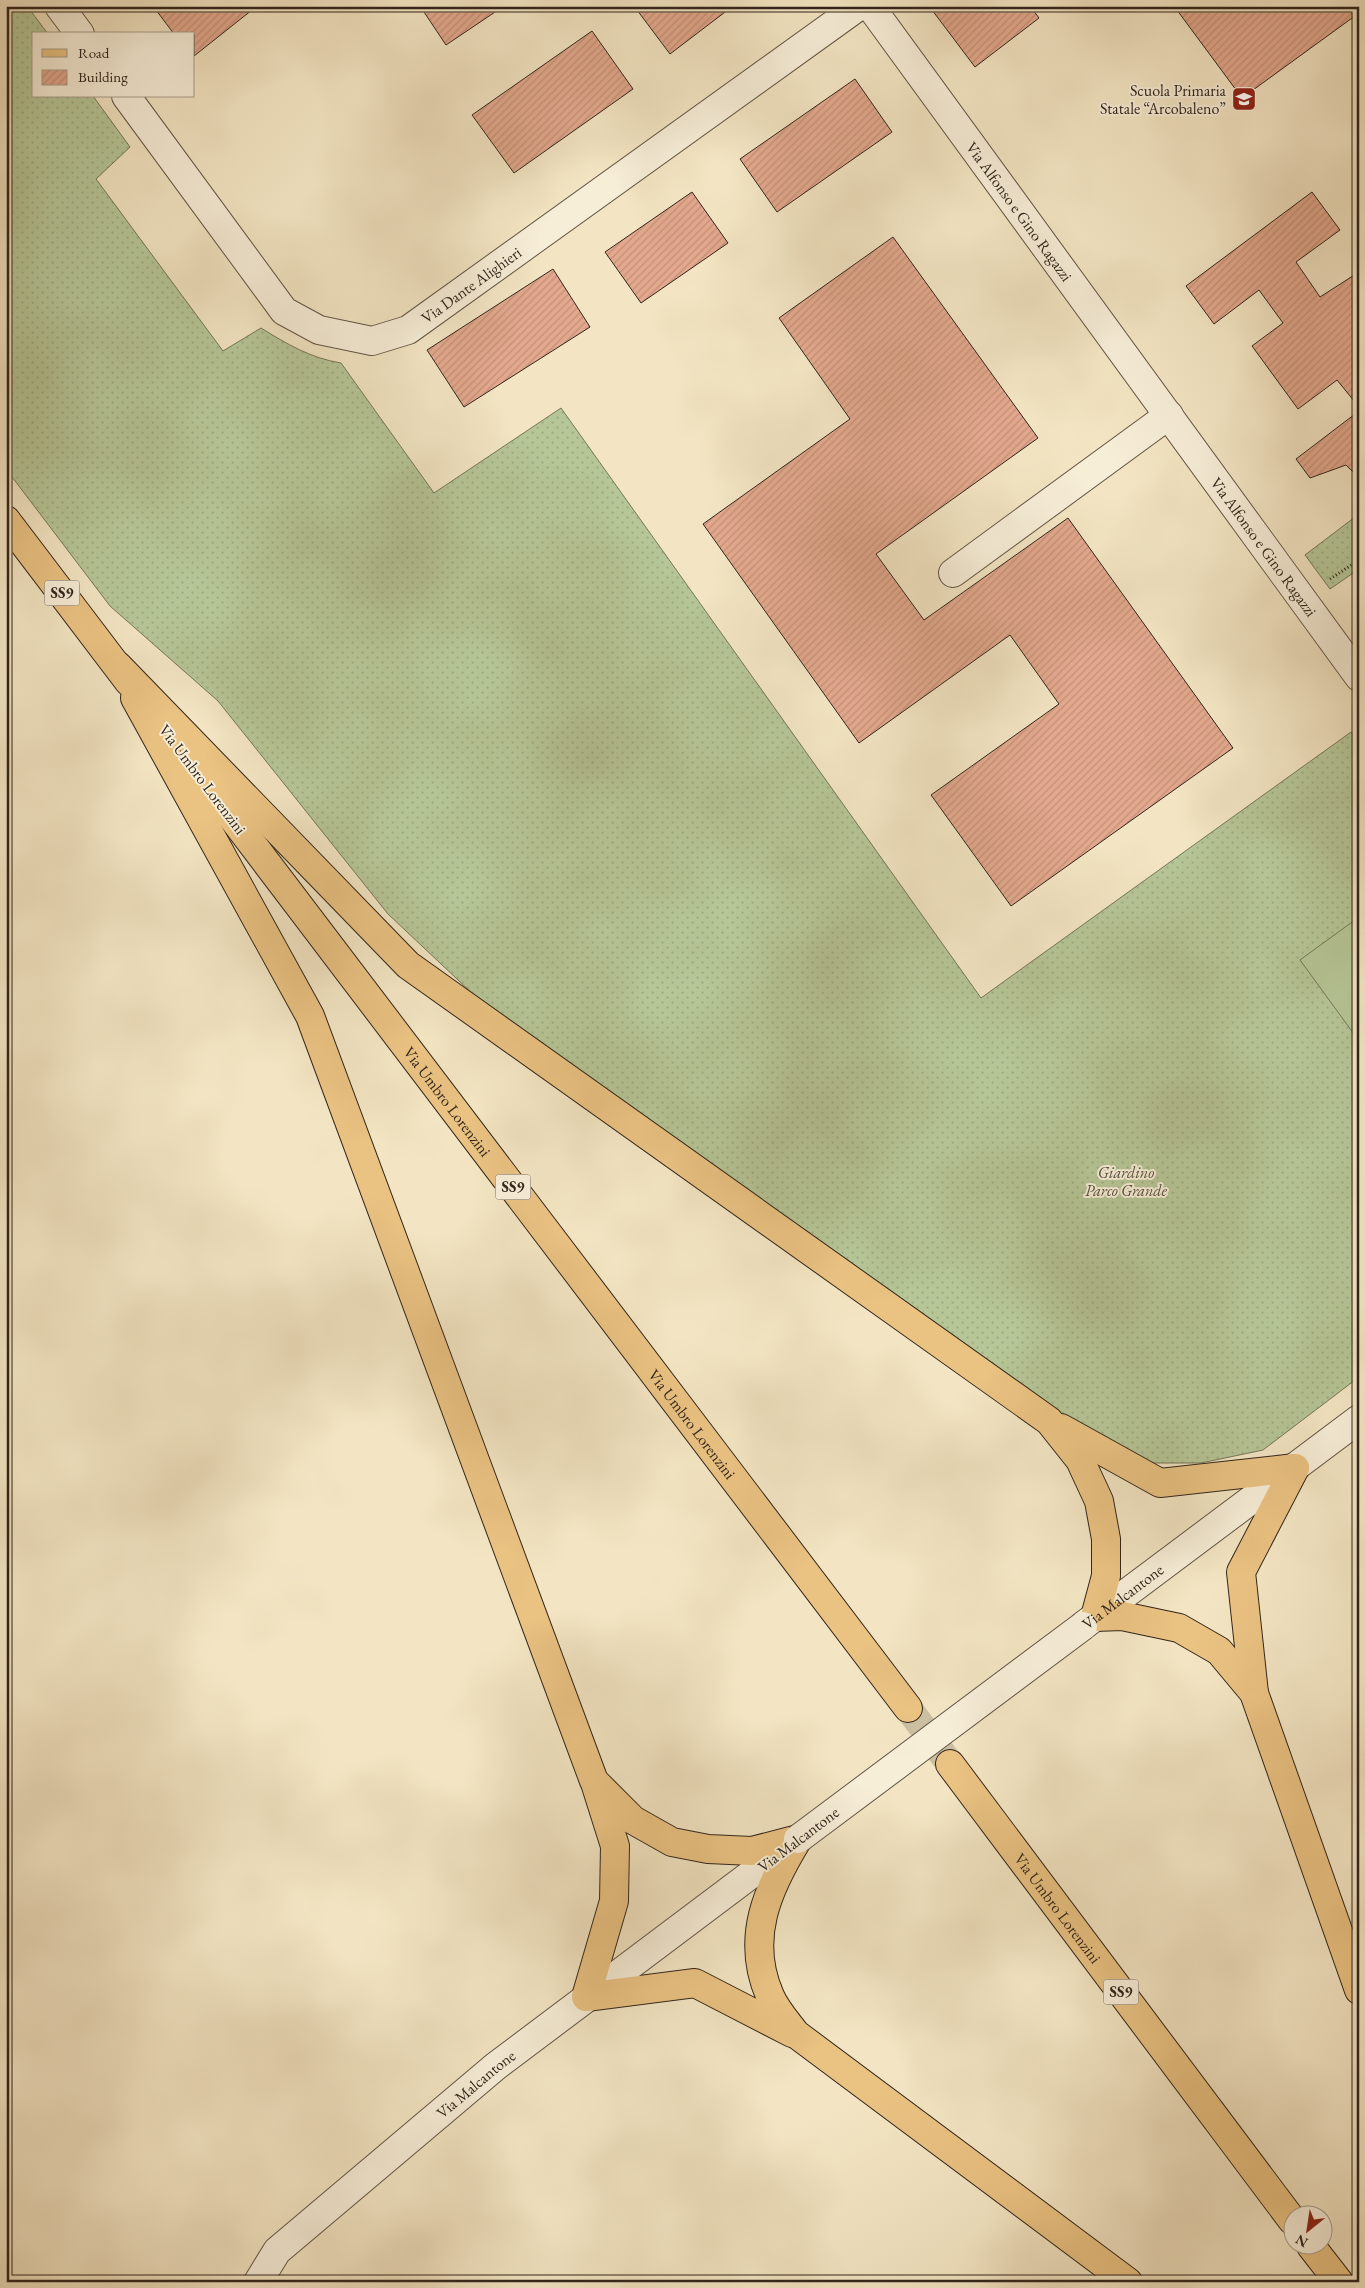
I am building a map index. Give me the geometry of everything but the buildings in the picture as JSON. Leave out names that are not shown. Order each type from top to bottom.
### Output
[{"type":"main road","name":"Via Umbro Lorenzini","points":[[6,520],[908,1708]]},
{"type":"main road","points":[[118,666],[408,965],[1049,1421],[1160,1483],[1295,1468]]},
{"type":"main road","points":[[118,666],[310,1016],[594,1781],[615,1846],[614,1900],[586,1997],[696,1983],[796,2034],[1128,2282]]},
{"type":"main road","points":[[1049,1421],[1080,1460],[1099,1501],[1106,1540],[1106,1576],[1089,1621],[1122,1616],[1179,1628],[1219,1651],[1254,1693]]},
{"type":"main road","points":[[1295,1468],[1241,1572],[1254,1693],[1359,1990]]},
{"type":"main road","name":"Via Umbro Lorenzini","points":[[950,1764],[1282,2207]]},
{"type":"main road","points":[[594,1781],[633,1820],[672,1842],[708,1849],[752,1850],[798,1839]]},
{"type":"main road","points":[[796,2034],[770,1998],[760,1966],[758,1942],[762,1916],[768,1897],[779,1870],[798,1839]]},
{"type":"main road","points":[[1320,2256],[1339,2282]]},
{"type":"street","points":[[59,6],[78,32]]},
{"type":"street","name":"Via Dante Alighieri","points":[[127,98],[284,310],[319,330],[372,341],[408,330],[858,6]]},
{"type":"street","name":"Via Alfonso e Gino Ragazzi","points":[[870,6],[1359,677]]},
{"type":"street","points":[[953,573],[1168,415]]},
{"type":"street","name":"Via Malcantone","points":[[258,2282],[277,2251],[496,2066],[1359,1419]]},
{"type":"green space","name":"Giardino Parco Grande","points":[[6,6],[27,6],[46,32],[32,32],[32,98],[94,98],[130,147],[96,179],[223,351],[261,328],[309,354],[341,363],[434,493],[561,408],[981,998],[1351,732],[1359,744],[1359,1377],[1263,1450],[1201,1463],[1150,1463],[1091,1442],[475,996],[388,914],[218,701],[110,606],[6,469]]},
{"type":"green space","points":[[1359,514],[1359,569],[1330,589],[1305,555]]},
{"type":"green space","points":[[1359,917],[1359,1041],[1300,960]]},
{"type":"tunnel","points":[[908,1708],[950,1764]]},
{"type":"place","name":"Scuola Primaria Statale “Arcobaleno”","points":[[1244,99]]}]
